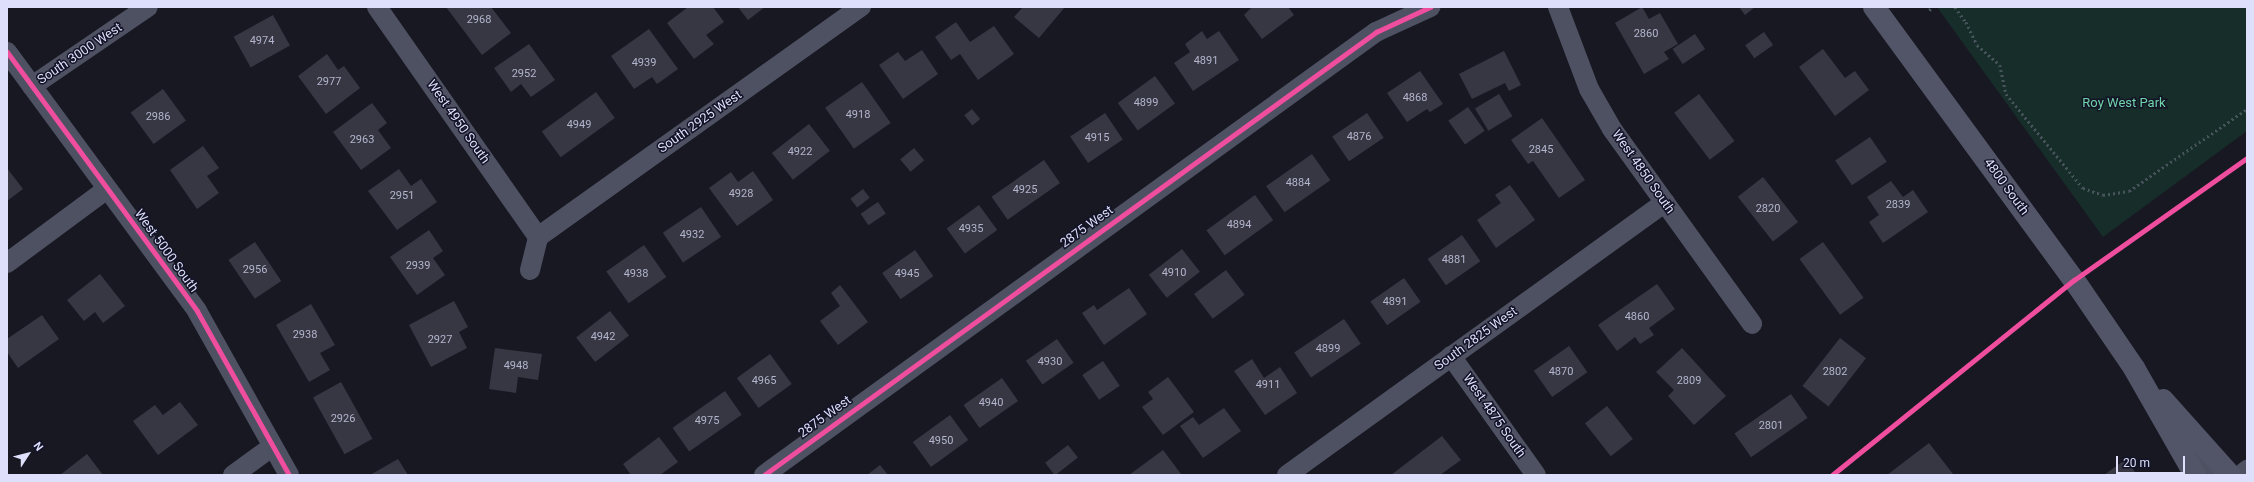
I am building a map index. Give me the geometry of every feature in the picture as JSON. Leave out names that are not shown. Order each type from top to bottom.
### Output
[{"type":"main road","name":"4800 South","points":[[1874,7],[2074,280],[2134,368],[2195,475]]},
{"type":"main road","name":"4800 South","points":[[2134,368],[2230,475]]},
{"type":"street","name":"South 3000 West","points":[[32,86],[148,7]]},
{"type":"street","name":"West 4950 South","points":[[377,7],[538,237]]},
{"type":"street","name":"South 2925 West","points":[[538,237],[861,7]]},
{"type":"street","name":"2875 West","points":[[767,474],[1376,32],[1430,7]]},
{"type":"street","name":"West 4850 South","points":[[1558,7],[1589,89],[1612,128],[1752,324]]},
{"type":"street","name":"West 5000 South","points":[[7,52],[197,311],[289,475]]},
{"type":"street","points":[[7,263],[107,189]]},
{"type":"street","name":"South 2825 West","points":[[1287,475],[1665,202]]},
{"type":"street","points":[[530,270],[538,237]]},
{"type":"street","name":"West 4875 South","points":[[1451,356],[1536,475]]},
{"type":"street","points":[[2134,368],[2213,475]]},
{"type":"street","points":[[233,475],[273,446]]},
{"type":"street","points":[[2241,475],[2247,470]]},
{"type":"path","points":[[1929,10],[1933,7]]},
{"type":"path","points":[[1955,7],[1966,22],[1977,45],[2000,65],[2006,94],[2083,188],[2103,195],[2129,191],[2247,109]]},
{"type":"green space","name":"Roy West Park","points":[[1937,7],[2247,7],[2247,131],[2103,237]]},
{"type":"building","points":[[446,7],[491,7],[511,33],[482,55]]},
{"type":"building","points":[[688,7],[713,7],[724,22],[706,35],[714,44],[694,59],[667,23]]},
{"type":"building","points":[[738,7],[765,7],[748,20]]},
{"type":"building","points":[[1023,7],[1065,7],[1039,38],[1014,17]]},
{"type":"building","points":[[1252,7],[1288,7],[1294,15],[1262,39],[1244,15]]},
{"type":"building","points":[[1642,7],[1649,19],[1660,13],[1678,44],[1664,52],[1669,59],[1644,74],[1615,23]]},
{"type":"building","points":[[1739,7],[1755,7],[1745,15]]},
{"type":"building","points":[[273,15],[290,46],[251,67],[234,37]]},
{"type":"building","points":[[956,22],[970,42],[994,26],[1014,54],[978,80],[960,54],[951,60],[935,37]]},
{"type":"building","points":[[649,29],[678,69],[657,84],[652,77],[634,89],[611,56]]},
{"type":"building","points":[[1202,31],[1207,39],[1219,31],[1239,60],[1193,91],[1174,63],[1190,52],[1185,44]]},
{"type":"building","points":[[1764,32],[1773,45],[1754,58],[1745,45]]},
{"type":"building","points":[[1695,34],[1705,49],[1683,64],[1673,49]]},
{"type":"building","points":[[529,44],[555,80],[531,97],[521,84],[511,92],[494,68]]},
{"type":"building","points":[[1823,49],[1845,78],[1855,71],[1869,90],[1835,116],[1799,67]]},
{"type":"building","points":[[922,50],[938,74],[903,99],[879,65],[898,52],[905,61]]},
{"type":"building","points":[[1504,51],[1521,85],[1509,91],[1505,83],[1472,99],[1459,74]]},
{"type":"building","points":[[327,54],[338,70],[344,66],[360,88],[326,114],[298,76]]},
{"type":"building","points":[[1420,71],[1443,104],[1430,112],[1427,109],[1407,122],[1387,93]]},
{"type":"building","points":[[1155,76],[1175,104],[1138,131],[1118,103]]},
{"type":"building","points":[[862,82],[891,123],[854,149],[825,108]]},
{"type":"building","points":[[163,89],[186,121],[154,144],[131,113]]},
{"type":"building","points":[[596,92],[615,118],[561,157],[542,131]]},
{"type":"building","points":[[1499,94],[1512,116],[1488,131],[1475,108]]},
{"type":"building","points":[[1699,94],[1735,141],[1710,160],[1674,113]]},
{"type":"building","points":[[372,103],[387,123],[378,130],[391,148],[361,170],[333,132]]},
{"type":"building","points":[[1468,107],[1485,131],[1465,145],[1448,121]]},
{"type":"building","points":[[972,109],[980,119],[972,125],[964,115]]},
{"type":"building","points":[[1105,113],[1123,140],[1088,163],[1070,136]]},
{"type":"building","points":[[1367,113],[1384,138],[1349,161],[1332,136]]},
{"type":"building","points":[[1542,118],[1585,180],[1559,198],[1533,161],[1528,164],[1511,140]]},
{"type":"building","points":[[809,124],[830,151],[793,180],[772,153]]},
{"type":"building","points":[[1870,137],[1887,162],[1852,185],[1835,160]]},
{"type":"building","points":[[203,146],[219,168],[207,176],[219,193],[197,209],[170,170]]},
{"type":"building","points":[[914,148],[924,160],[910,172],[900,160]]},
{"type":"building","points":[[1312,154],[1330,180],[1284,212],[1266,186]]},
{"type":"building","points":[[1044,160],[1060,183],[1008,220],[992,197]]},
{"type":"building","points":[[7,168],[23,189],[7,201]]},
{"type":"building","points":[[399,169],[411,186],[421,179],[437,202],[397,230],[368,191]]},
{"type":"building","points":[[753,171],[773,200],[737,226],[709,188],[731,172],[738,182]]},
{"type":"building","points":[[1763,177],[1798,222],[1773,242],[1738,197]]},
{"type":"building","points":[[1891,181],[1903,197],[1913,190],[1928,212],[1883,243],[1869,222],[1879,215],[1867,197]]},
{"type":"building","points":[[1510,185],[1535,220],[1496,248],[1477,220],[1501,203],[1495,195]]},
{"type":"building","points":[[863,189],[870,198],[857,208],[850,199]]},
{"type":"building","points":[[1255,195],[1273,220],[1225,255],[1206,230]]},
{"type":"building","points":[[878,202],[886,214],[868,225],[861,214]]},
{"type":"building","points":[[979,205],[997,230],[965,254],[947,229]]},
{"type":"building","points":[[701,207],[721,237],[683,263],[663,233]]},
{"type":"building","points":[[429,230],[443,251],[433,258],[445,275],[417,295],[390,257]]},
{"type":"building","points":[[1462,235],[1480,261],[1446,285],[1428,259]]},
{"type":"building","points":[[255,242],[281,281],[255,299],[228,260]]},
{"type":"building","points":[[1823,242],[1864,298],[1840,315],[1800,259]]},
{"type":"building","points":[[644,245],[666,277],[629,303],[606,271]]},
{"type":"building","points":[[1182,249],[1200,272],[1167,298],[1149,275]]},
{"type":"building","points":[[915,250],[933,276],[901,299],[882,273]]},
{"type":"building","points":[[1226,270],[1245,295],[1213,319],[1194,294]]},
{"type":"building","points":[[100,274],[125,306],[103,323],[95,312],[84,321],[67,300]]},
{"type":"building","points":[[1404,278],[1421,302],[1387,325],[1370,302]]},
{"type":"building","points":[[1657,284],[1675,309],[1649,328],[1654,335],[1640,344],[1635,337],[1617,351],[1598,325]]},
{"type":"building","points":[[840,285],[868,322],[838,345],[820,321],[840,306],[831,293]]},
{"type":"building","points":[[1129,288],[1147,314],[1104,345],[1082,313],[1094,305],[1097,310]]},
{"type":"building","points":[[454,301],[468,327],[459,332],[467,348],[431,367],[409,325]]},
{"type":"building","points":[[311,304],[335,345],[320,353],[330,370],[309,382],[276,325]]},
{"type":"building","points":[[610,311],[629,335],[595,362],[576,337]]},
{"type":"building","points":[[42,315],[59,339],[18,368],[7,352],[7,339]]},
{"type":"building","points":[[1344,319],[1361,344],[1311,377],[1294,353]]},
{"type":"building","points":[[1840,338],[1866,358],[1828,406],[1802,386]]},
{"type":"building","points":[[1057,339],[1074,363],[1043,385],[1026,361]]},
{"type":"building","points":[[1569,346],[1587,372],[1552,397],[1534,371]]},
{"type":"building","points":[[495,348],[542,354],[538,380],[518,377],[516,393],[489,389]]},
{"type":"building","points":[[1682,348],[1726,396],[1694,425],[1668,396],[1674,390],[1656,372]]},
{"type":"building","points":[[770,354],[792,384],[759,408],[737,378]]},
{"type":"building","points":[[1252,359],[1264,378],[1280,367],[1297,393],[1265,415],[1234,371]]},
{"type":"building","points":[[1103,361],[1120,386],[1099,400],[1082,375]]},
{"type":"building","points":[[1168,377],[1194,412],[1163,435],[1142,407],[1153,399],[1148,392]]},
{"type":"building","points":[[1002,378],[1018,401],[980,428],[963,405]]},
{"type":"building","points":[[341,382],[373,439],[345,454],[313,398]]},
{"type":"building","points":[[725,391],[742,415],[689,451],[673,428]]},
{"type":"building","points":[[1791,394],[1808,418],[1751,457],[1734,434]]},
{"type":"building","points":[[180,402],[198,425],[158,455],[133,421],[155,405],[163,415]]},
{"type":"building","points":[[1607,406],[1633,439],[1611,456],[1585,423]]},
{"type":"building","points":[[1224,408],[1241,431],[1203,458],[1180,426],[1193,417],[1199,425]]},
{"type":"building","points":[[950,415],[968,440],[931,467],[913,442]]},
{"type":"building","points":[[1442,436],[1461,460],[1440,475],[1391,475]]},
{"type":"building","points":[[659,437],[678,462],[660,475],[631,475],[623,464]]},
{"type":"building","points":[[1929,443],[1953,474],[1887,475]]},
{"type":"building","points":[[1068,445],[1078,458],[1056,475],[1045,463]]},
{"type":"building","points":[[1163,450],[1181,474],[1129,475]]},
{"type":"building","points":[[87,454],[103,475],[60,475]]},
{"type":"building","points":[[398,459],[408,475],[370,475]]},
{"type":"building","points":[[2126,459],[2137,475],[2104,475]]},
{"type":"building","points":[[880,465],[888,475],[867,475]]},
{"type":"cycle path","points":[[764,475],[1376,32],[1430,7]]},
{"type":"cycle path","points":[[7,52],[197,311],[289,475]]},
{"type":"cycle path","points":[[1832,475],[2074,280],[2247,158]]}]
